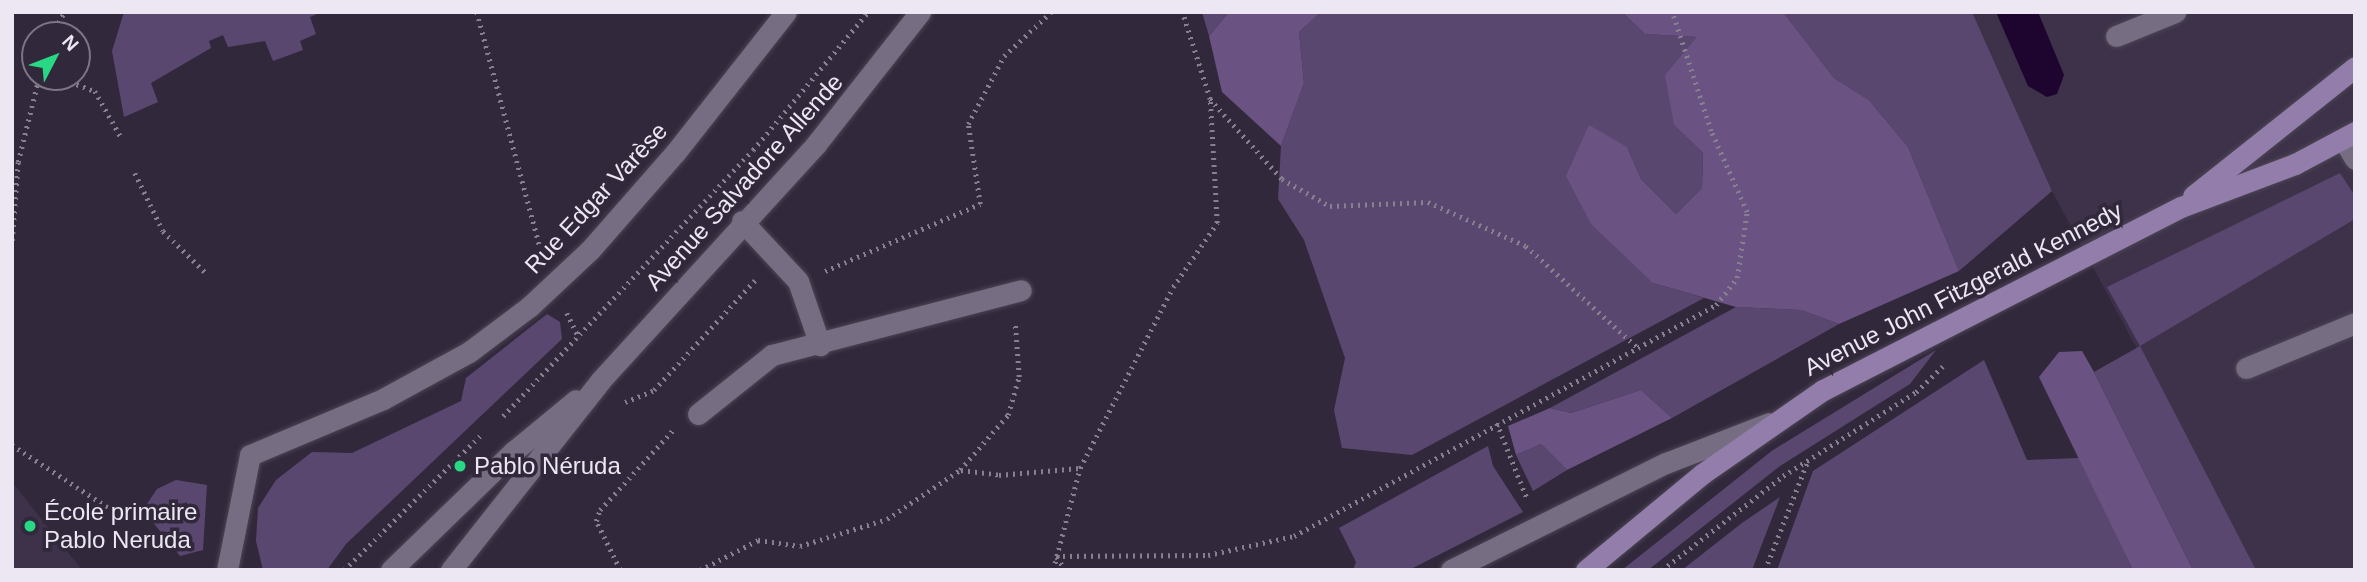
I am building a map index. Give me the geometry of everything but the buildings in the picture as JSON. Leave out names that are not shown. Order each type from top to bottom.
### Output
[{"type":"main road","name":"Avenue John Fitzgerald Kennedy","points":[[2180,206],[2355,67]]},
{"type":"main road","name":"Avenue John Fitzgerald Kennedy","points":[[1586,570],[1771,422],[1893,351],[2180,206],[2295,164],[2349,136]]},
{"type":"street","name":"Rue Edgar Varèse","points":[[227,570],[250,455],[383,399],[469,352],[549,288],[675,153],[786,12]]},
{"type":"street","name":"Avenue Salvadore Allende","points":[[451,570],[600,381],[873,78],[920,12]]},
{"type":"street","points":[[2116,36],[2175,12]]},
{"type":"street","points":[[2349,136],[2355,159]]},
{"type":"street","points":[[742,221],[798,282],[820,345]]},
{"type":"street","points":[[698,414],[755,365],[1014,291]]},
{"type":"street","points":[[2246,368],[2355,323]]},
{"type":"street","name":"Avenue Salvadore Allende","points":[[391,570],[514,450],[600,381]]},
{"type":"street","name":"Avenue John Fitzgerald Kennedy","points":[[1451,570],[1666,463],[1771,422]]},
{"type":"path","points":[[477,12],[549,288],[579,338]]},
{"type":"path","points":[[344,570],[579,338],[752,150],[868,12]]},
{"type":"path","points":[[798,282],[910,239],[980,204],[968,124],[1004,56],[1051,12]]},
{"type":"path","points":[[1053,570],[1080,468],[1173,287],[1217,223],[1210,99],[1182,12]]},
{"type":"path","points":[[1056,556],[1208,555],[1294,537],[1497,423],[1716,305],[1737,278],[1747,212],[1711,131],[1672,12]]},
{"type":"path","points":[[91,90],[95,91],[122,139]]},
{"type":"path","points":[[12,241],[18,162],[36,91]]},
{"type":"path","points":[[1210,99],[1282,179],[1330,206],[1428,202],[1526,246],[1639,348]]},
{"type":"path","points":[[135,173],[163,230],[207,274]]},
{"type":"path","points":[[613,413],[654,390],[776,256]]},
{"type":"path","points":[[700,570],[758,540],[800,546],[887,519],[960,470],[1008,415],[1019,377],[1014,291]]},
{"type":"path","points":[[1662,570],[1808,463],[1916,392],[1952,357]]},
{"type":"path","points":[[620,570],[599,529],[600,510],[681,421],[698,414]]},
{"type":"path","points":[[1497,423],[1530,503]]},
{"type":"path","points":[[12,444],[114,512]]},
{"type":"path","points":[[1765,570],[1808,463]]},
{"type":"path","points":[[960,470],[999,475],[1080,468]]},
{"type":"path","points":[[1056,556],[1065,570]]},
{"type":"shaded area","points":[[124,12],[322,12],[310,17],[316,34],[300,41],[303,50],[273,61],[265,41],[228,47],[223,35],[209,41],[211,48],[151,83],[158,102],[124,117],[112,51]]},
{"type":"shaded area","points":[[1202,12],[1229,12],[1209,36]]},
{"type":"shaded area","points":[[1229,12],[1321,12],[1299,32],[1304,83],[1281,146],[1222,92],[1209,36]]},
{"type":"shaded area","points":[[1321,12],[1622,12],[1645,34],[1698,37],[1674,125],[1703,153],[1702,188],[1676,214],[1641,179],[1627,147],[1653,283],[1704,298],[1412,455],[1342,448],[1334,410],[1345,358],[1304,240],[1278,199],[1281,146],[1304,83],[1299,32]]},
{"type":"shaded area","points":[[1622,12],[1783,12],[1834,78],[1869,100],[1908,147],[1959,271],[1839,324],[1801,310],[1736,307],[1653,283],[1591,224],[1566,176],[1589,125],[1627,147],[1641,179],[1676,214],[1702,188],[1703,153],[1674,125],[1665,75],[1697,37],[1645,34]]},
{"type":"shaded area","points":[[1783,12],[1972,12],[2052,191],[1959,271],[1908,147],[1869,100],[1834,78]]},
{"type":"shaded area","points":[[1972,12],[2355,12],[2355,570],[2256,570],[2052,191]]},
{"type":"shaded area","points":[[1996,12],[2038,12],[2064,75],[2057,94],[2047,97],[2028,86]]},
{"type":"shaded area","points":[[2340,173],[2355,196],[2355,219],[2140,346],[2107,287]]},
{"type":"shaded area","points":[[1736,307],[1801,310],[1839,324],[1672,418],[1641,390],[1571,413],[1550,408]]},
{"type":"shaded area","points":[[547,314],[560,322],[562,339],[346,544],[327,570],[263,570],[256,541],[258,508],[276,480],[312,452],[352,453],[461,401],[466,378]]},
{"type":"shaded area","points":[[2140,346],[2256,570],[2193,570],[2094,372]]},
{"type":"shaded area","points":[[1936,350],[1910,384],[1780,466],[1648,570],[1622,570],[1773,450]]},
{"type":"shaded area","points":[[2082,351],[2193,570],[2133,570],[2039,377],[2059,352]]},
{"type":"shaded area","points":[[1984,360],[2027,460],[2079,458],[2133,570],[1777,570],[1813,471]]},
{"type":"shaded area","points":[[1641,390],[1672,418],[1567,470],[1541,444],[1516,455],[1508,426],[1550,408],[1571,413]]},
{"type":"shaded area","points":[[1541,444],[1567,470],[1533,491],[1516,455]]},
{"type":"shaded area","points":[[1488,446],[1493,466],[1523,512],[1409,570],[1353,570],[1356,562],[1339,528]]},
{"type":"shaded area","points":[[176,480],[207,485],[203,550],[180,556],[143,510],[157,489]]},
{"type":"shaded area","name":"École primaire Pablo Neruda","points":[[12,482],[82,570],[12,570]]},
{"type":"shaded area","points":[[1780,497],[1752,570],[1682,570],[1742,523]]},
{"type":"place","name":"Pablo Néruda","points":[[460,466]]},
{"type":"place","name":"École primaire Pablo Neruda","points":[[30,526]]}]
